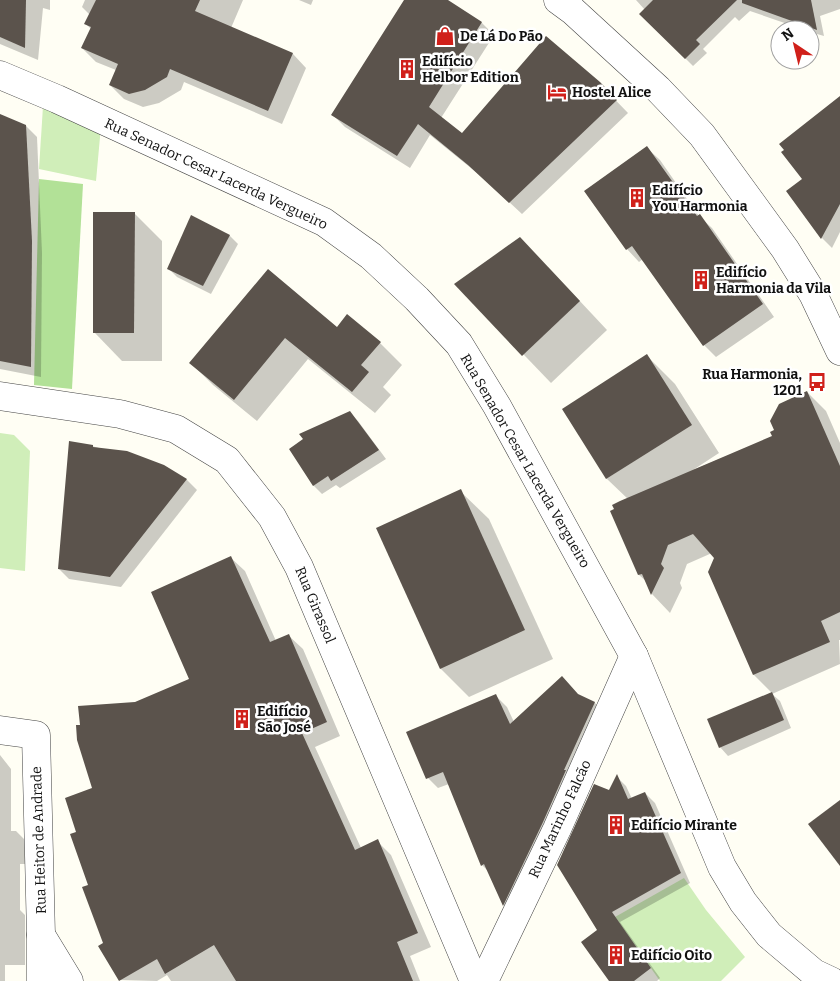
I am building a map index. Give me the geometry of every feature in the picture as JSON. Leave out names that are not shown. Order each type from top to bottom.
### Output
[{"type":"street","points":[[567,4],[658,88],[702,135],[785,249],[813,294],[840,351]]},
{"type":"street","name":"Rua Senador Cesar Lacerda Vergueiro","points":[[0,75],[57,99],[324,222],[371,256],[417,299],[459,344],[497,406],[634,656],[722,867],[742,902],[769,936],[814,973],[831,981]]},
{"type":"street","name":"Rua Girassol","points":[[0,396],[120,414],[176,430],[226,460],[272,517],[299,567],[474,981]]},
{"type":"street","name":"Rua Marinho Falcão","points":[[484,981],[557,829],[634,656]]},
{"type":"street","name":"Rua Heitor de Andrade","points":[[0,730],[36,735],[41,981]]},
{"type":"street","points":[[41,935],[69,981]]},
{"type":"green space","points":[[43,106],[101,126],[96,181],[39,169]]},
{"type":"green space","points":[[39,179],[83,184],[72,389],[34,385]]},
{"type":"green space","points":[[0,433],[14,435],[30,451],[25,571],[0,568]]},
{"type":"green space","points":[[684,878],[706,910],[745,957],[721,981],[660,981],[615,917]]},
{"type":"building","points":[[0,0],[26,0],[25,48],[0,37]]},
{"type":"building","points":[[96,0],[200,0],[195,11],[293,53],[268,111],[170,69],[167,77],[145,90],[129,94],[109,85],[118,64],[81,48],[91,27],[84,24]]},
{"type":"building","points":[[404,0],[448,0],[482,22],[429,107],[462,133],[546,36],[600,82],[617,100],[509,203],[468,165],[418,124],[397,156],[331,115]]},
{"type":"building","points":[[653,0],[737,0],[696,40],[700,44],[685,59],[639,14]]},
{"type":"building","points":[[742,0],[811,0],[815,20],[789,20],[742,3]]},
{"type":"building","points":[[840,96],[840,204],[821,239],[786,191],[802,179],[781,152],[784,150],[779,144]]},
{"type":"building","points":[[0,114],[26,125],[32,241],[31,367],[0,361]]},
{"type":"building","points":[[647,146],[697,216],[700,214],[763,304],[703,346],[632,246],[626,250],[584,191]]},
{"type":"building","points":[[93,212],[135,212],[134,333],[93,333]]},
{"type":"building","points":[[191,215],[230,235],[203,286],[167,269]]},
{"type":"building","points":[[520,237],[580,301],[522,356],[454,284]]},
{"type":"building","points":[[268,269],[337,327],[347,314],[381,342],[361,365],[369,372],[352,392],[285,338],[234,400],[189,363]]},
{"type":"building","points":[[647,354],[692,425],[606,479],[562,409]]},
{"type":"building","points":[[807,391],[840,466],[840,612],[821,621],[830,642],[753,675],[708,572],[714,558],[693,534],[668,545],[661,564],[664,568],[651,595],[642,574],[638,575],[610,511],[614,509],[612,505],[620,501],[772,436],[770,432],[774,430],[770,421],[779,404]]},
{"type":"building","points":[[350,411],[379,450],[331,481],[328,476],[313,486],[289,449],[303,439],[299,434]]},
{"type":"building","points":[[69,441],[93,445],[93,447],[127,451],[164,465],[187,479],[110,577],[58,569]]},
{"type":"building","points":[[461,489],[525,630],[440,669],[376,528]]},
{"type":"building","points":[[231,556],[270,642],[289,634],[327,722],[302,733],[355,850],[378,839],[418,933],[397,942],[413,981],[236,981],[214,945],[165,974],[157,959],[119,981],[98,946],[103,943],[82,887],[88,885],[70,834],[76,832],[65,798],[92,788],[77,740],[76,725],[80,725],[78,706],[135,702],[189,679],[151,592]]},
{"type":"building","points":[[562,676],[578,694],[595,702],[543,822],[503,906],[484,864],[481,866],[443,772],[426,779],[406,732],[496,694],[510,724]]},
{"type":"building","points":[[772,692],[784,720],[719,748],[707,719]]},
{"type":"building","points":[[617,774],[628,799],[645,792],[681,873],[612,912],[651,968],[634,981],[609,981],[581,942],[597,930],[557,865],[594,784],[609,790]]},
{"type":"building","points":[[840,800],[840,866],[808,824]]},
{"type":"place","name":"De Lá Do Pão","points":[[445,36]]},
{"type":"place","name":"Edifício Helbor Edition","points":[[407,69]]},
{"type":"place","name":"Hostel Alice","points":[[557,92]]},
{"type":"place","name":"Edifício You Harmonia","points":[[637,198]]},
{"type":"place","name":"Edifício Harmonia da Vila","points":[[701,280]]},
{"type":"place","name":"Rua Harmonia, 1201","points":[[817,382]]},
{"type":"place","name":"Edifício São José","points":[[242,719]]},
{"type":"place","name":"Edifício Mirante","points":[[616,825]]},
{"type":"place","name":"Edifício Oito","points":[[616,955]]}]
